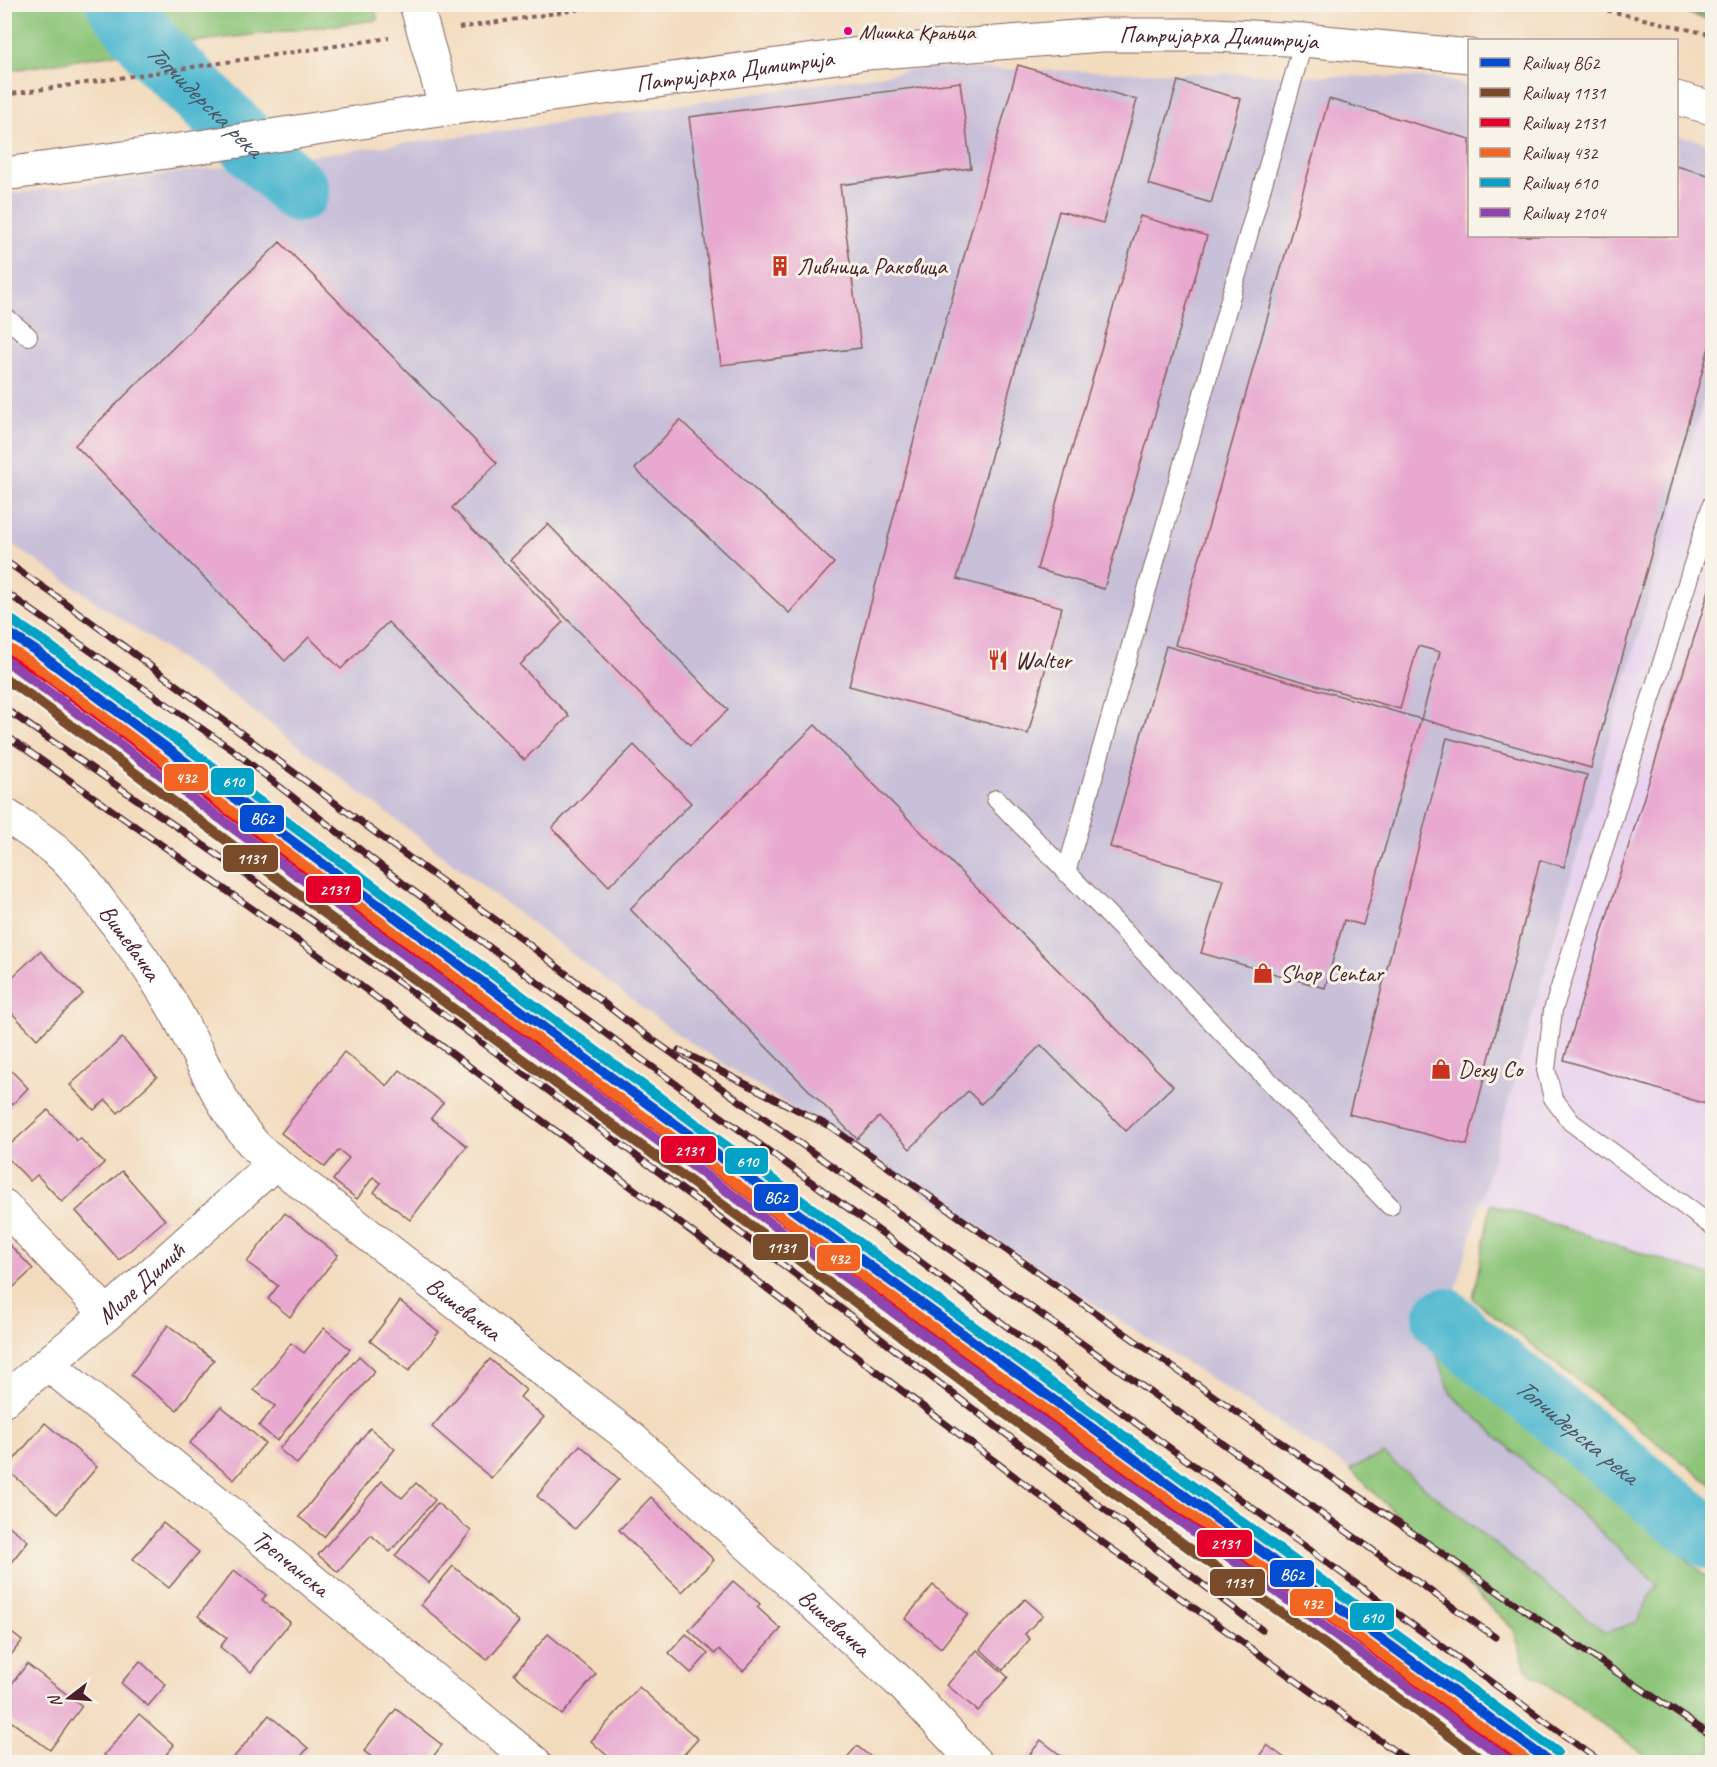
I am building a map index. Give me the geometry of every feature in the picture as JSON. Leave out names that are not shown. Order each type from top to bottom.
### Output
[{"type":"street","points":[[420,19],[446,109]]},
{"type":"street","name":"Патријарха Димитрија","points":[[4,174],[167,152],[446,109],[867,53],[1102,35],[1215,35],[1304,40],[1468,56]]},
{"type":"street","points":[[1678,98],[1713,108]]},
{"type":"street","name":"Вишевачка","points":[[4,813],[61,855],[87,885],[148,966],[173,1006],[222,1102],[245,1135],[275,1163],[632,1439],[903,1685],[975,1762]]},
{"type":"street","name":"Миле Димић","points":[[4,1400],[107,1314],[275,1163]]},
{"type":"street","points":[[4,1206],[107,1314]]},
{"type":"street","name":"Трепчанска","points":[[48,1364],[534,1762]]},
{"type":"lane","points":[[1066,873],[1304,40]]},
{"type":"lane","points":[[4,316],[28,336]]},
{"type":"lane","points":[[1713,504],[1553,1010],[1546,1070],[1553,1098],[1571,1122],[1713,1226]]},
{"type":"lane","points":[[996,799],[1390,1206]]},
{"type":"path","points":[[4,95],[203,66],[420,19],[615,4]]},
{"type":"path","points":[[1572,4],[1713,35]]},
{"type":"shaded area","points":[[927,68],[1437,78],[1468,86],[1468,237],[1678,237],[1678,135],[1712,144],[1712,370],[1453,1301],[1431,1338],[1451,1394],[1657,1585],[1636,1622],[1605,1633],[1383,1454],[1350,1469],[673,1031],[235,697],[5,539],[4,195],[518,129]]},
{"type":"shaded area","points":[[1712,370],[1712,1276],[1481,1201]]},
{"type":"green space","points":[[5,4],[103,5],[129,52],[5,71]]},
{"type":"green space","points":[[133,5],[373,5],[378,20],[167,45]]},
{"type":"green space","points":[[1660,5],[1712,5],[1712,21]]},
{"type":"green space","points":[[1491,1204],[1712,1276],[1712,1485],[1473,1299]]},
{"type":"green space","points":[[1431,1338],[1712,1581],[1712,1762],[1655,1762],[1526,1669],[1514,1630],[1350,1469],[1383,1454],[1605,1633],[1637,1622],[1657,1584],[1451,1394]]},
{"type":"building","points":[[1018,65],[1137,100],[1103,223],[1059,211],[957,579],[1062,607],[1028,734],[849,686],[937,352]]},
{"type":"building","points":[[1178,81],[1241,99],[1211,203],[1148,184]]},
{"type":"building","name":"Ливница Раковица","points":[[960,82],[971,168],[840,185],[861,348],[721,365],[689,117]]},
{"type":"building","points":[[1329,99],[1468,138],[1468,237],[1678,237],[1678,167],[1712,176],[1712,337],[1591,768],[1421,719],[1440,652],[1418,646],[1400,709],[1175,645]]},
{"type":"building","points":[[1140,216],[1207,236],[1104,589],[1037,569]]},
{"type":"building","points":[[280,242],[497,463],[452,508],[563,622],[520,665],[569,716],[524,760],[388,622],[341,669],[309,637],[285,661],[75,445]]},
{"type":"building","points":[[680,420],[834,563],[789,613],[635,469]]},
{"type":"building","points":[[548,524],[728,710],[690,746],[510,560]]},
{"type":"building","points":[[1712,581],[1712,1106],[1564,1060]]},
{"type":"building","points":[[1166,646],[1421,719],[1363,925],[1344,920],[1325,988],[1201,953],[1223,879],[1110,847]]},
{"type":"building","points":[[815,725],[1173,1086],[1126,1131],[1041,1045],[981,1104],[968,1091],[910,1149],[879,1117],[857,1139],[630,909]]},
{"type":"building","points":[[1447,738],[1587,775],[1564,867],[1540,860],[1467,1145],[1349,1114]]},
{"type":"building","points":[[634,745],[691,803],[609,886],[552,828]]},
{"type":"building","points":[[40,951],[83,994],[37,1039],[4,1005],[4,985]]},
{"type":"building","points":[[122,1038],[157,1077],[118,1113],[106,1100],[94,1110],[70,1085]]},
{"type":"building","points":[[344,1052],[387,1086],[400,1070],[443,1103],[431,1118],[467,1146],[410,1220],[374,1192],[381,1183],[373,1177],[357,1199],[333,1180],[349,1158],[339,1150],[325,1167],[281,1133]]},
{"type":"building","points":[[4,1063],[28,1088],[4,1113]]},
{"type":"building","points":[[48,1110],[77,1141],[80,1138],[104,1163],[62,1202],[37,1175],[30,1181],[4,1154],[4,1150]]},
{"type":"building","points":[[122,1171],[165,1220],[119,1260],[76,1211]]},
{"type":"building","points":[[285,1213],[338,1255],[290,1317],[268,1299],[278,1286],[247,1262]]},
{"type":"building","points":[[4,1239],[33,1269],[4,1296]]},
{"type":"building","points":[[400,1301],[439,1332],[409,1371],[370,1341]]},
{"type":"building","points":[[168,1325],[214,1360],[177,1410],[131,1375]]},
{"type":"building","points":[[324,1328],[350,1349],[277,1441],[259,1426],[275,1406],[254,1390],[291,1343],[304,1353]]},
{"type":"building","points":[[359,1356],[375,1371],[297,1464],[279,1449]]},
{"type":"building","points":[[490,1359],[526,1390],[520,1397],[544,1417],[491,1478],[432,1427]]},
{"type":"building","points":[[221,1406],[265,1443],[234,1480],[190,1443]]},
{"type":"building","points":[[45,1423],[97,1467],[58,1513],[6,1469]]},
{"type":"building","points":[[370,1428],[395,1449],[324,1537],[299,1517]]},
{"type":"building","points":[[580,1445],[619,1479],[575,1529],[537,1496]]},
{"type":"building","points":[[382,1481],[402,1498],[416,1483],[435,1500],[390,1552],[371,1535],[338,1572],[318,1555]]},
{"type":"building","points":[[651,1497],[714,1560],[682,1592],[619,1530]]},
{"type":"building","points":[[437,1503],[471,1531],[429,1583],[395,1556]]},
{"type":"building","points":[[4,1522],[28,1541],[4,1571]]},
{"type":"building","points":[[163,1523],[199,1552],[169,1588],[133,1559]]},
{"type":"building","points":[[453,1566],[519,1622],[487,1660],[421,1605]]},
{"type":"building","points":[[234,1570],[266,1595],[262,1600],[290,1622],[251,1672],[220,1647],[227,1638],[198,1616]]},
{"type":"building","points":[[733,1581],[760,1604],[757,1607],[781,1629],[743,1671],[719,1649],[715,1654],[689,1630]]},
{"type":"building","points":[[933,1585],[968,1614],[941,1648],[905,1619]]},
{"type":"building","points":[[1025,1599],[1043,1615],[1025,1634],[1030,1639],[1003,1670],[980,1649]]},
{"type":"building","points":[[4,1627],[22,1641],[4,1664]]},
{"type":"building","points":[[548,1634],[596,1674],[562,1715],[514,1674]]},
{"type":"building","points":[[686,1634],[708,1654],[691,1673],[669,1653]]},
{"type":"building","points":[[977,1650],[1008,1677],[978,1711],[947,1685]]},
{"type":"building","points":[[140,1661],[166,1685],[148,1706],[121,1683]]},
{"type":"building","points":[[27,1664],[82,1706],[50,1750],[4,1716],[4,1694]]},
{"type":"building","points":[[639,1687],[698,1739],[677,1762],[614,1762],[591,1741]]},
{"type":"building","points":[[396,1709],[442,1745],[429,1762],[378,1762],[364,1751]]},
{"type":"building","points":[[139,1714],[174,1745],[165,1756],[172,1762],[113,1762],[104,1755]]},
{"type":"building","points":[[269,1715],[308,1748],[296,1762],[230,1762]]},
{"type":"building","points":[[1041,1740],[1069,1762],[1024,1762]]},
{"type":"building","points":[[1267,1745],[1286,1759],[1283,1762],[1255,1762]]},
{"type":"building","points":[[857,1746],[877,1762],[843,1762]]},
{"type":"waterway","name":"Топчидерска река","points":[[118,4],[155,51],[298,191]]},
{"type":"waterway","name":"Топчидерска река","points":[[1444,1319],[1465,1339],[1677,1513],[1712,1538]]},
{"type":"railway","points":[[4,560],[514,933],[636,1028],[1495,1637]]},
{"type":"railway","points":[[4,591],[234,751],[404,884],[878,1230],[1137,1424],[1601,1762]]},
{"type":"railway","points":[[4,708],[294,908],[501,1056],[829,1300],[1262,1630]]},
{"type":"railway","points":[[4,734],[338,969],[727,1258],[1088,1532],[1410,1762]]},
{"type":"railway","points":[[679,1050],[831,1127],[1238,1413],[1712,1736]]},
{"type":"rail line","name":"610","points":[[11,620],[43,641],[600,1054],[1557,1752]]},
{"type":"rail line","name":"BG2","points":[[4,630],[36,651],[593,1064],[1550,1762]]},
{"type":"rail line","name":"432","points":[[4,645],[29,661],[586,1074],[1530,1762]]},
{"type":"rail line","name":"2131","points":[[11,653],[1022,1396],[1317,1608],[1512,1752]]},
{"type":"rail line","name":"2104","points":[[4,659],[579,1083],[1510,1762]]},
{"type":"rail line","name":"1131","points":[[4,678],[1008,1416],[1485,1762]]},
{"type":"place","name":"Мишка Крањца","points":[[848,31]]},
{"type":"place","name":"Ливница Раковица","points":[[780,266]]},
{"type":"place","name":"Walter","points":[[998,660]]},
{"type":"place","name":"Shop Centar","points":[[1263,973]]},
{"type":"place","name":"Dexy Co","points":[[1441,1069]]}]
